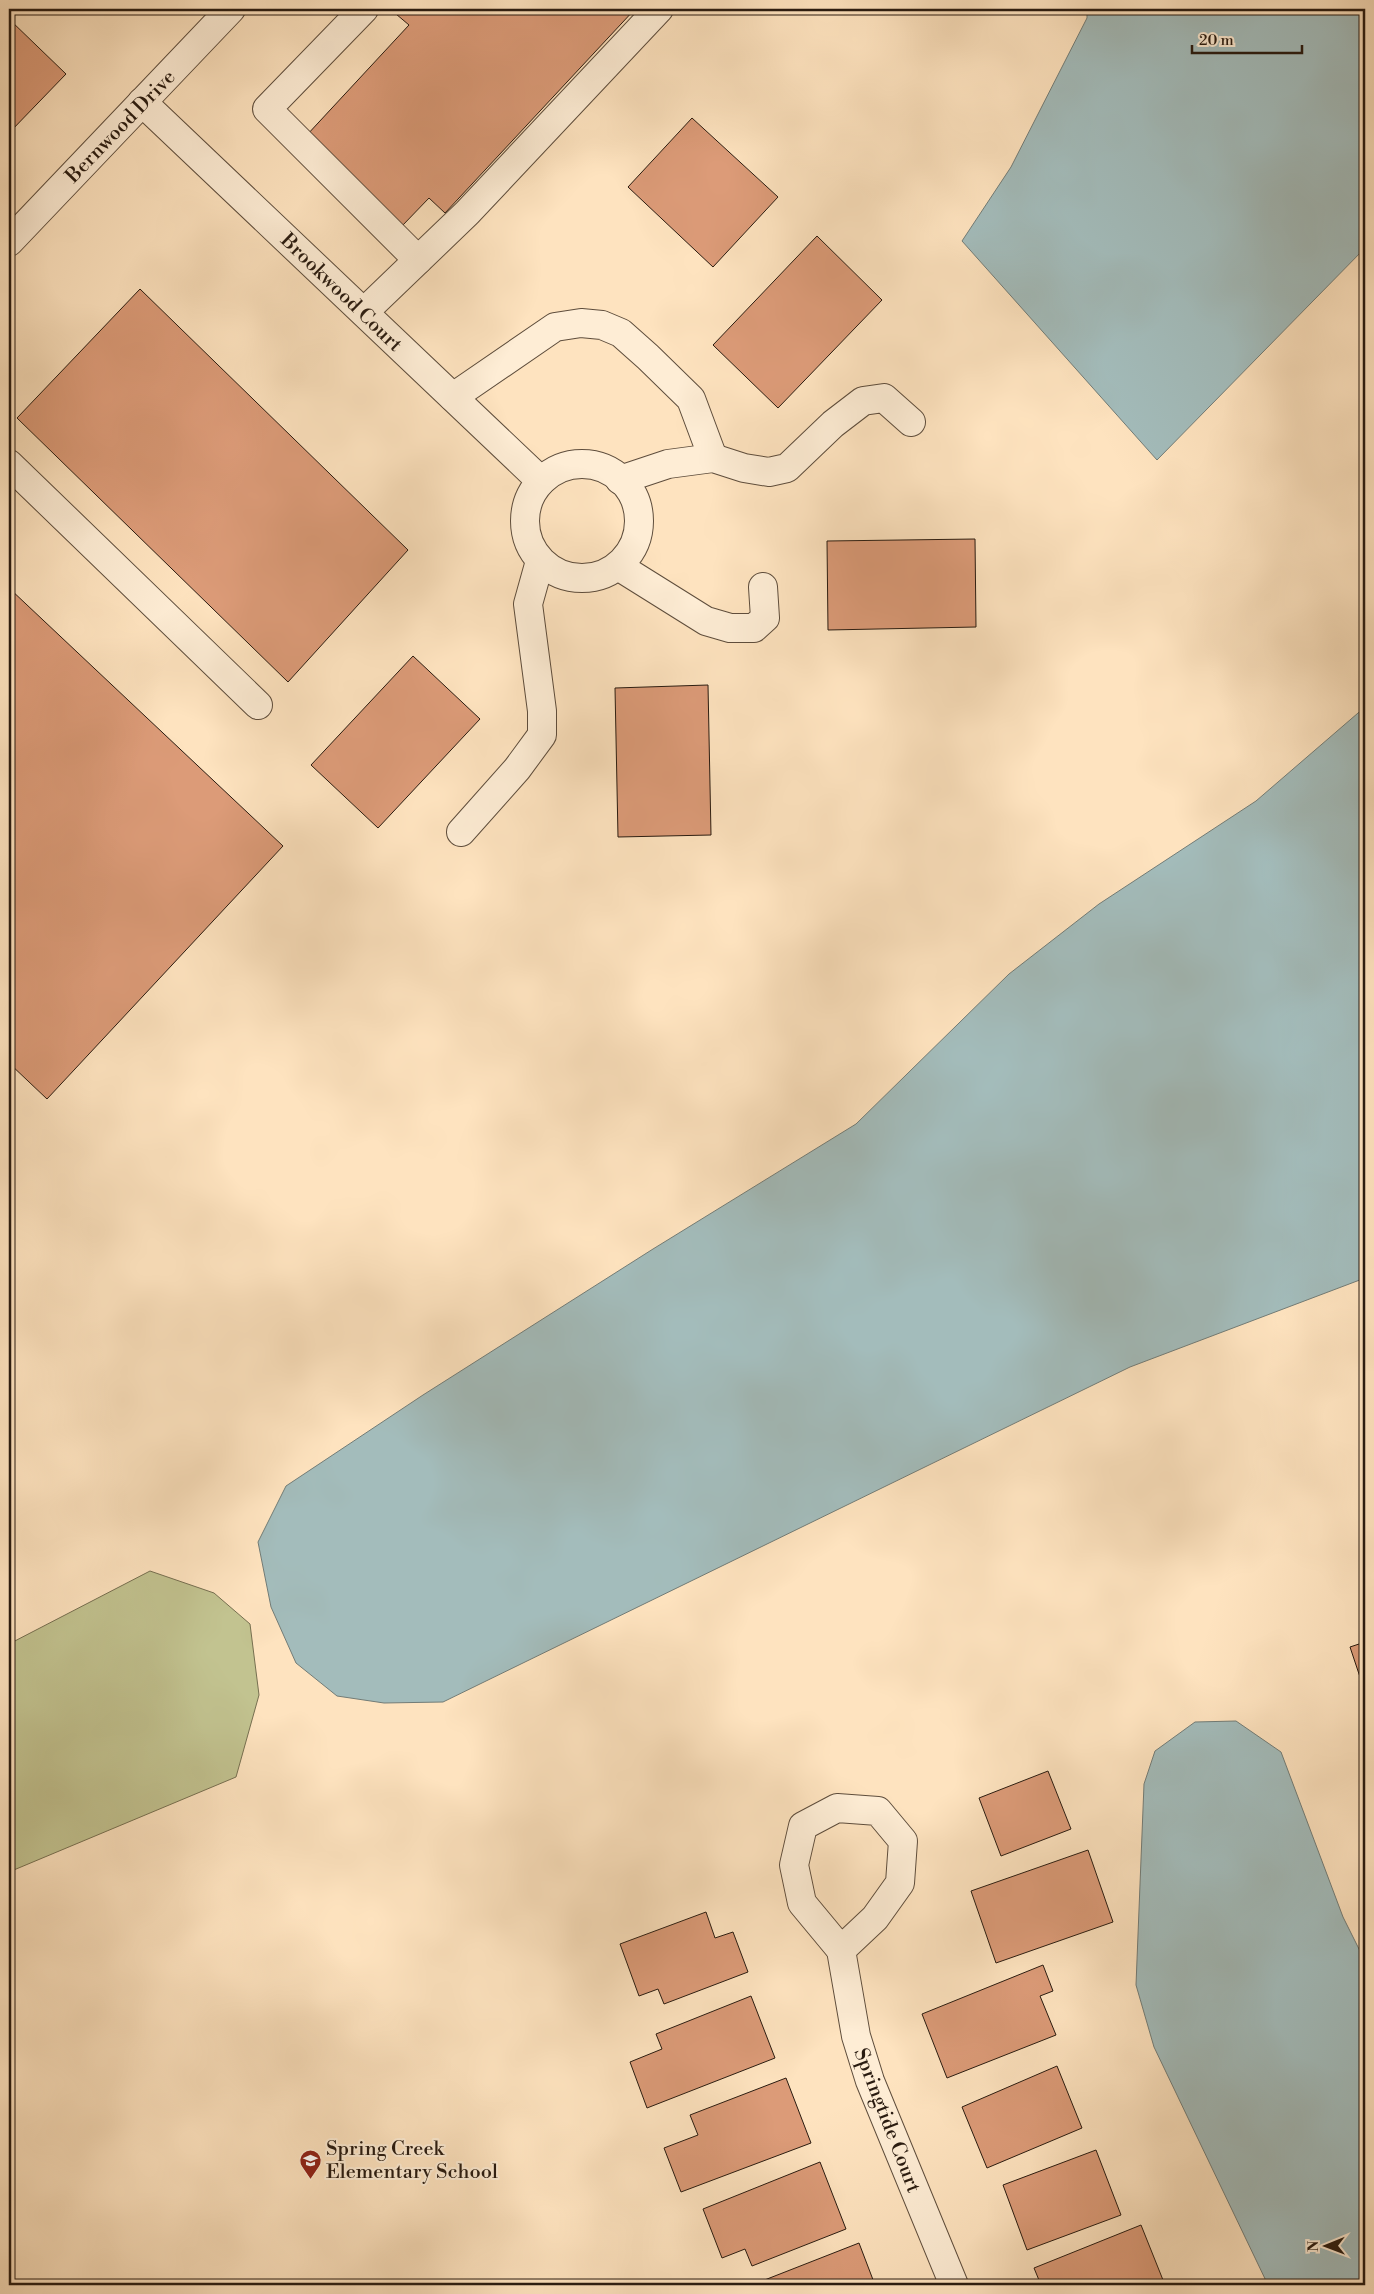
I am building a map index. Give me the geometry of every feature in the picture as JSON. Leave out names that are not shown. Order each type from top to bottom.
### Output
[{"type":"street","name":"Bernwood Drive","points":[[12,233],[231,9]]},
{"type":"street","points":[[364,9],[267,109],[418,260]]},
{"type":"street","points":[[364,312],[467,213],[659,9]]},
{"type":"street","name":"Brookwood Court","points":[[142,102],[541,481]]},
{"type":"street","points":[[452,397],[555,327],[581,323],[602,325],[621,333],[648,356],[691,399],[713,458]]},
{"type":"street","points":[[620,480],[668,464],[713,458],[744,468],[769,472],[787,468],[833,424],[863,401],[884,398],[912,422]]},
{"type":"street","points":[[9,464],[258,705]]},
{"type":"street","points":[[573,465],[593,465],[612,472],[620,480],[629,490],[638,512],[637,538],[625,560],[608,572],[582,579],[557,573],[540,561],[527,540],[524,517],[530,498],[541,481],[550,473],[573,465]]},
{"type":"street","points":[[461,832],[517,769],[542,735],[542,711],[528,604],[540,561]]},
{"type":"street","points":[[618,566],[706,621],[730,628],[754,628],[764,618],[763,588]]},
{"type":"street","name":"Springtide Court","points":[[841,1950],[875,1918],[900,1883],[903,1841],[878,1811],[837,1808],[803,1826],[794,1865],[802,1903],[841,1950],[856,2036],[870,2081],[954,2285]]},
{"type":"green space","points":[[150,1571],[214,1593],[250,1624],[259,1695],[236,1777],[9,1872],[9,1644]]},
{"type":"water","points":[[1087,9],[1365,9],[1365,248],[1157,460],[962,241],[1011,167],[1087,18]]},
{"type":"water","points":[[1365,707],[1365,1278],[1130,1367],[443,1702],[384,1703],[337,1696],[296,1663],[271,1607],[258,1542],[286,1486],[423,1395],[653,1249],[856,1124],[1009,974],[1099,904],[1256,801]]},
{"type":"water","points":[[1236,1721],[1281,1752],[1343,1917],[1365,1961],[1365,2285],[1268,2285],[1154,2047],[1136,1985],[1144,1784],[1155,1751],[1195,1722]]},
{"type":"building","points":[[401,9],[635,9],[445,213],[429,198],[402,226],[306,136],[409,25],[396,14]]},
{"type":"building","points":[[9,19],[66,74],[9,133]]},
{"type":"building","points":[[692,118],[778,197],[713,267],[628,187]]},
{"type":"building","points":[[817,236],[882,300],[778,408],[713,345]]},
{"type":"building","points":[[140,289],[408,550],[288,682],[17,418]]},
{"type":"building","points":[[975,539],[976,627],[828,630],[827,541]]},
{"type":"building","points":[[9,588],[283,846],[47,1099],[9,1063]]},
{"type":"building","points":[[413,656],[480,719],[378,828],[311,765]]},
{"type":"building","points":[[708,685],[711,835],[618,837],[615,688]]},
{"type":"building","points":[[1365,1642],[1365,1692],[1350,1647]]},
{"type":"building","points":[[1048,1771],[1071,1829],[1001,1856],[979,1798]]},
{"type":"building","points":[[1088,1850],[1113,1922],[996,1963],[971,1891]]},
{"type":"building","points":[[706,1912],[715,1938],[733,1932],[748,1972],[664,2004],[658,1989],[639,1996],[620,1944]]},
{"type":"building","points":[[1043,1965],[1053,1991],[1040,1996],[1056,2035],[947,2078],[922,2014]]},
{"type":"building","points":[[751,1996],[775,2058],[647,2108],[630,2062],[662,2049],[656,2034]]},
{"type":"building","points":[[1057,2066],[1082,2128],[987,2168],[962,2107]]},
{"type":"building","points":[[786,2078],[811,2143],[681,2192],[664,2148],[698,2135],[690,2115]]},
{"type":"building","points":[[1096,2150],[1121,2215],[1027,2250],[1003,2185]]},
{"type":"building","points":[[820,2162],[846,2229],[752,2266],[745,2249],[722,2258],[703,2209]]},
{"type":"building","points":[[1141,2225],[1165,2285],[1041,2285],[1034,2268]]},
{"type":"building","points":[[859,2243],[875,2285],[763,2285],[762,2281]]},
{"type":"place","name":"Spring Creek Elementary School","points":[[310,2179]]}]
